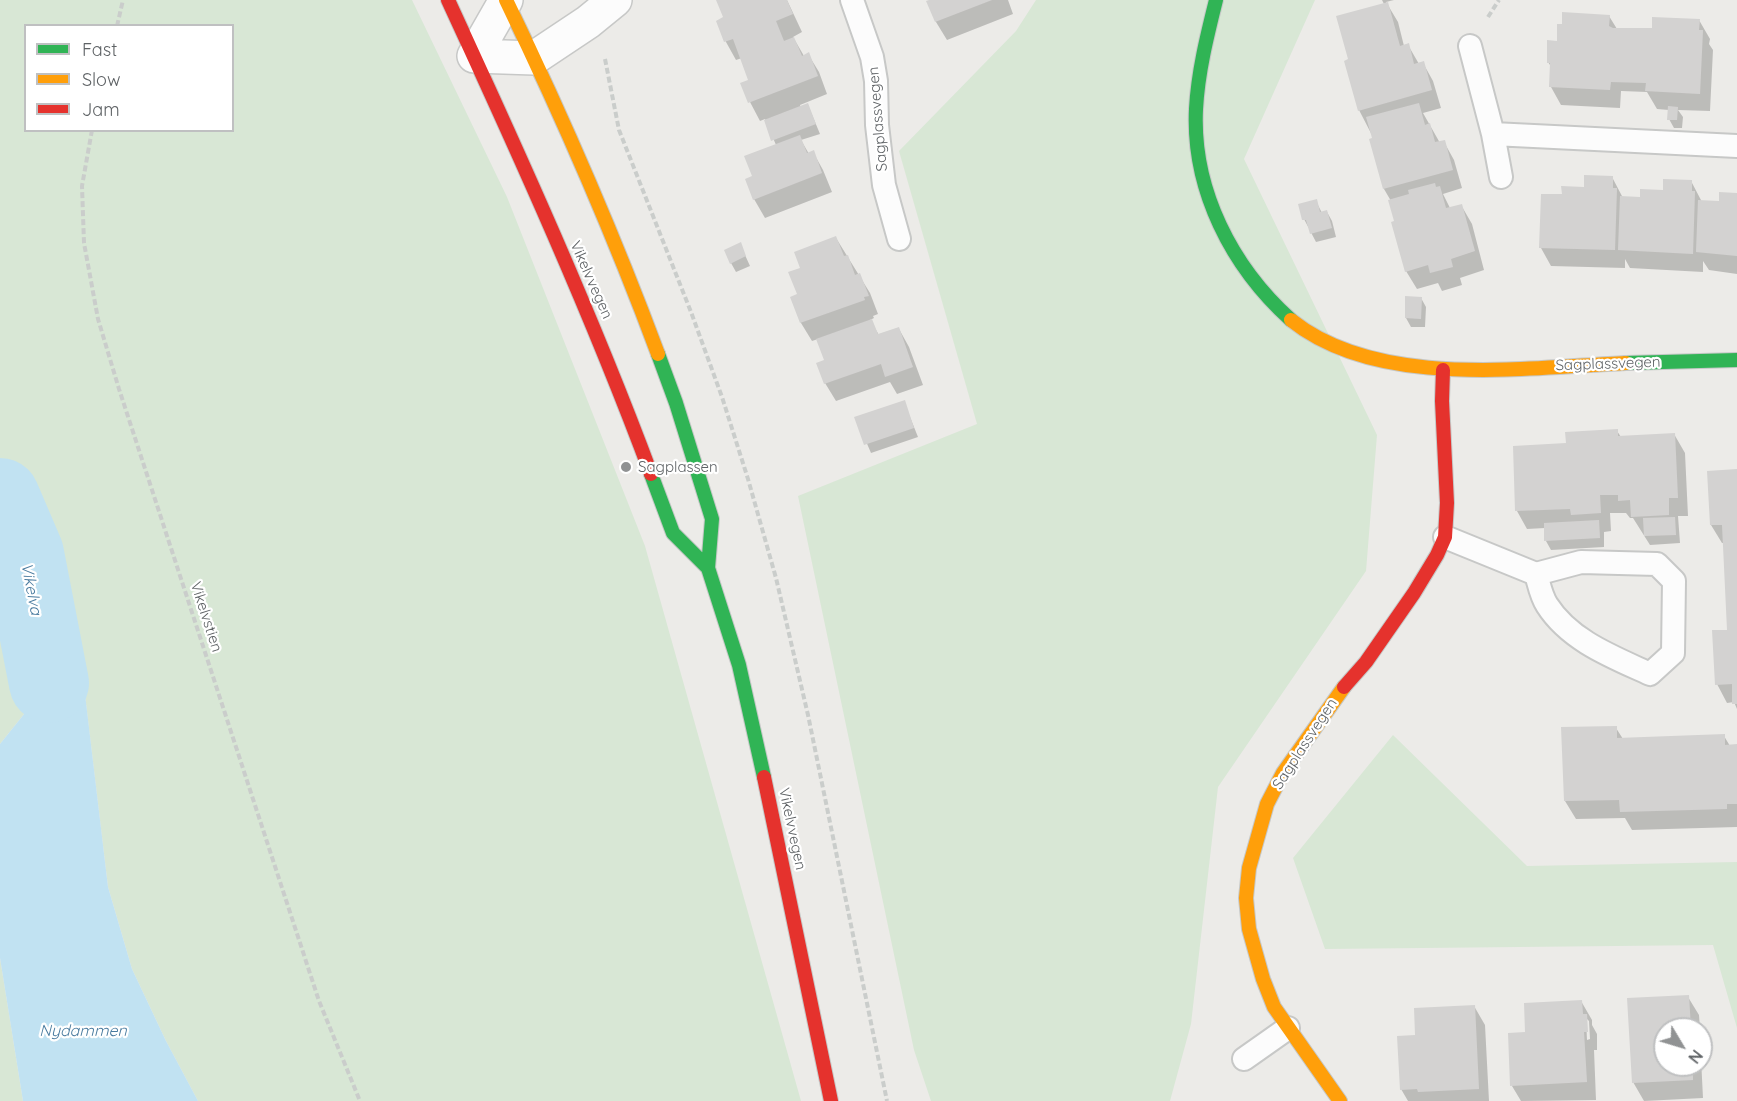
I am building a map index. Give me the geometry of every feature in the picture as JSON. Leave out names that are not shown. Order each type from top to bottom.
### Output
[{"type":"street","name":"Vikelvvegen","points":[[448,0],[614,374],[673,533],[708,568]]},
{"type":"street","name":"Vikelvvegen","points":[[506,0],[612,234],[676,403],[712,519],[708,568],[739,665],[771,806],[831,1101]]},
{"type":"street","points":[[506,0],[474,56],[534,58],[588,22],[615,0]]},
{"type":"street","name":"Sagplassvegen","points":[[1216,0],[1204,53],[1196,111],[1203,179],[1221,228],[1232,250],[1276,307],[1311,334],[1358,356],[1383,362],[1443,370],[1737,360]]},
{"type":"street","name":"Sagplassvegen","points":[[1340,1101],[1274,1007],[1254,954],[1249,929],[1246,898],[1249,868],[1267,804],[1283,773],[1336,696],[1366,662],[1414,593],[1437,555],[1444,537],[1447,503],[1442,401],[1443,370]]},
{"type":"lane","name":"Sagplassvegen","points":[[852,0],[872,57],[884,185],[899,239]]},
{"type":"lane","points":[[1470,46],[1494,134],[1501,177]]},
{"type":"lane","points":[[1494,134],[1737,146]]},
{"type":"lane","points":[[1444,537],[1536,574],[1581,562],[1657,564],[1674,581],[1673,653],[1650,674],[1598,650],[1558,620],[1545,603],[1536,574]]},
{"type":"lane","points":[[1244,1059],[1288,1028]]},
{"type":"path","points":[[117,24],[123,0]]},
{"type":"path","points":[[604,55],[619,130],[691,312],[722,398],[776,578],[808,715],[887,1101]]},
{"type":"path","name":"Vikelvstien","points":[[92,132],[82,186],[84,243],[98,319],[320,1001],[360,1101]]},
{"type":"green space","points":[[0,0],[412,0],[507,197],[645,546],[801,1101],[198,1101],[132,969],[108,887],[82,670],[49,683],[0,744]]},
{"type":"green space","points":[[1036,0],[1315,0],[1244,159],[1377,435],[1366,571],[1218,787],[1191,1024],[1170,1101],[931,1101],[914,1050],[798,496],[977,424],[899,151],[1016,31]]},
{"type":"green space","points":[[1393,735],[1527,866],[1737,862],[1737,1028],[1713,945],[1325,949],[1293,858]]},
{"type":"green space","points":[[0,958],[23,1101],[0,1101]]},
{"type":"water","name":"Nydammen","points":[[82,669],[108,887],[132,969],[198,1101],[23,1101],[0,958],[0,744],[49,683]]},
{"type":"building","points":[[716,0],[787,0],[793,14],[776,21],[784,41],[794,37],[802,56],[809,52],[818,76],[748,103],[740,83],[748,80],[733,39],[724,42],[716,21],[723,17]]},
{"type":"building","points":[[992,0],[935,22],[926,1]]},
{"type":"building","points":[[1388,2],[1400,46],[1409,43],[1414,64],[1424,61],[1432,90],[1358,111],[1344,61],[1348,59],[1336,16]]},
{"type":"building","points":[[1562,12],[1610,15],[1609,26],[1613,28],[1652,28],[1652,17],[1700,19],[1699,30],[1703,30],[1700,94],[1645,91],[1646,83],[1611,82],[1610,90],[1549,87],[1550,63],[1547,63],[1547,40],[1557,41],[1557,24],[1562,24]]},
{"type":"building","points":[[808,103],[816,124],[771,141],[764,120]]},
{"type":"building","points":[[1419,103],[1425,125],[1430,123],[1435,142],[1445,140],[1453,170],[1383,189],[1369,139],[1372,138],[1366,117]]},
{"type":"building","points":[[1668,106],[1678,107],[1677,120],[1667,120]]},
{"type":"building","points":[[800,135],[807,153],[814,150],[822,173],[753,200],[745,179],[752,176],[744,156]]},
{"type":"building","points":[[1584,175],[1613,176],[1613,188],[1617,188],[1615,250],[1539,248],[1541,194],[1562,194],[1561,186],[1584,187]]},
{"type":"building","points":[[1663,179],[1692,180],[1692,191],[1695,191],[1693,254],[1618,250],[1620,196],[1640,197],[1640,189],[1663,190]]},
{"type":"building","points":[[1435,183],[1436,187],[1440,186],[1446,208],[1462,204],[1475,251],[1451,259],[1453,267],[1430,273],[1428,265],[1405,272],[1391,222],[1394,221],[1388,200],[1409,194],[1408,190]]},
{"type":"building","points":[[1719,192],[1737,193],[1737,256],[1696,252],[1698,200],[1719,201]]},
{"type":"building","points":[[1317,199],[1320,212],[1327,210],[1332,228],[1310,234],[1306,220],[1302,220],[1298,204]]},
{"type":"building","points":[[836,236],[844,256],[848,255],[855,275],[860,273],[869,296],[864,297],[865,300],[800,323],[790,297],[797,294],[788,272],[800,268],[794,252]]},
{"type":"building","points":[[741,242],[746,256],[730,264],[724,250]]},
{"type":"building","points":[[1405,296],[1422,297],[1421,319],[1405,318]]},
{"type":"building","points":[[872,319],[878,334],[899,327],[913,367],[885,377],[881,364],[824,384],[816,363],[824,360],[816,339]]},
{"type":"building","points":[[905,400],[914,428],[864,445],[854,417]]},
{"type":"building","points":[[1618,429],[1618,436],[1675,433],[1678,498],[1669,498],[1669,515],[1631,517],[1630,500],[1618,501],[1618,495],[1600,495],[1601,513],[1571,515],[1570,509],[1515,511],[1513,446],[1566,443],[1565,432]]},
{"type":"building","points":[[1737,469],[1737,704],[1732,704],[1732,684],[1715,685],[1712,630],[1727,630],[1722,525],[1710,525],[1707,471]]},
{"type":"building","points":[[1675,517],[1676,535],[1644,536],[1643,518]]},
{"type":"building","points":[[1599,520],[1600,538],[1544,541],[1544,523]]},
{"type":"building","points":[[1617,726],[1617,738],[1725,734],[1725,745],[1737,744],[1737,804],[1727,804],[1727,809],[1620,812],[1619,800],[1564,801],[1561,727]]},
{"type":"building","points":[[1689,995],[1690,1017],[1653,1017],[1653,1077],[1693,1077],[1693,1080],[1632,1083],[1627,998]]},
{"type":"building","points":[[1582,1000],[1583,1014],[1587,1014],[1588,1032],[1584,1032],[1587,1082],[1510,1086],[1508,1033],[1525,1032],[1524,1003]]},
{"type":"building","points":[[1475,1005],[1479,1089],[1418,1092],[1417,1089],[1400,1090],[1397,1036],[1415,1035],[1414,1008]]},
{"type":"waterway","name":"Vikelva","points":[[0,498],[24,554],[49,683]]},
{"type":"traffic: fast","points":[[1216,0],[1203,54],[1197,95],[1197,139],[1201,169],[1220,225],[1234,251],[1251,276],[1291,320]]},
{"type":"traffic: fast","points":[[658,354],[676,403],[712,519],[708,568],[739,665],[764,777]]},
{"type":"traffic: fast","points":[[1626,363],[1737,360]]},
{"type":"traffic: fast","points":[[651,474],[673,533],[708,568]]},
{"type":"traffic: slow","points":[[506,0],[586,175],[658,354]]},
{"type":"traffic: slow","points":[[1291,320],[1326,342],[1365,357],[1408,365],[1497,370],[1626,363]]},
{"type":"traffic: slow","points":[[1340,1101],[1274,1007],[1263,979],[1249,929],[1246,898],[1249,868],[1267,804],[1283,773],[1344,687]]},
{"type":"traffic: jam","points":[[448,0],[554,235],[651,474]]},
{"type":"traffic: jam","points":[[1344,687],[1366,662],[1414,593],[1445,537],[1447,503],[1442,401],[1443,370]]},
{"type":"traffic: jam","points":[[764,777],[831,1101]]},
{"type":"place","name":"Sagplassen","points":[[626,467]]}]
